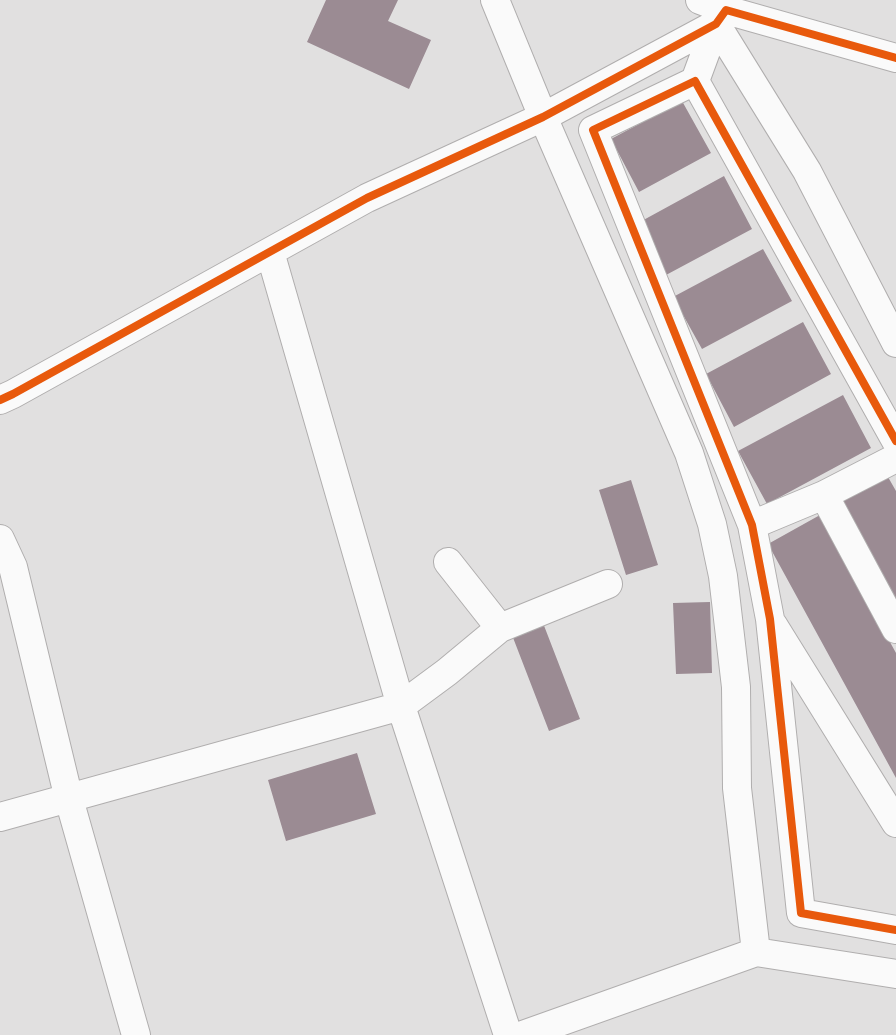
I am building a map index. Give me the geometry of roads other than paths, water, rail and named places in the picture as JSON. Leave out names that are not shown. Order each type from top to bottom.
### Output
[{"type":"street","points":[[495,0],[543,117],[689,453],[712,524],[723,576],[736,687],[737,788],[756,952]]},
{"type":"street","points":[[700,0],[721,17],[806,170],[896,343]]},
{"type":"street","points":[[721,17],[695,81],[593,130],[752,526],[770,620],[801,913],[896,930]]},
{"type":"street","points":[[0,400],[367,198],[543,117],[721,17],[896,58]]},
{"type":"street","points":[[695,81],[896,441]]},
{"type":"street","points":[[270,252],[401,706],[508,1035]]},
{"type":"street","points":[[752,526],[824,495],[896,458]]},
{"type":"street","points":[[824,495],[896,629]]},
{"type":"street","points":[[0,538],[12,567],[69,799],[136,1035]]},
{"type":"street","points":[[448,562],[500,628]]},
{"type":"street","points":[[0,817],[401,706],[447,672],[500,628],[608,584]]},
{"type":"street","points":[[770,620],[896,823]]},
{"type":"street","points":[[523,1035],[756,952],[896,974]]}]
